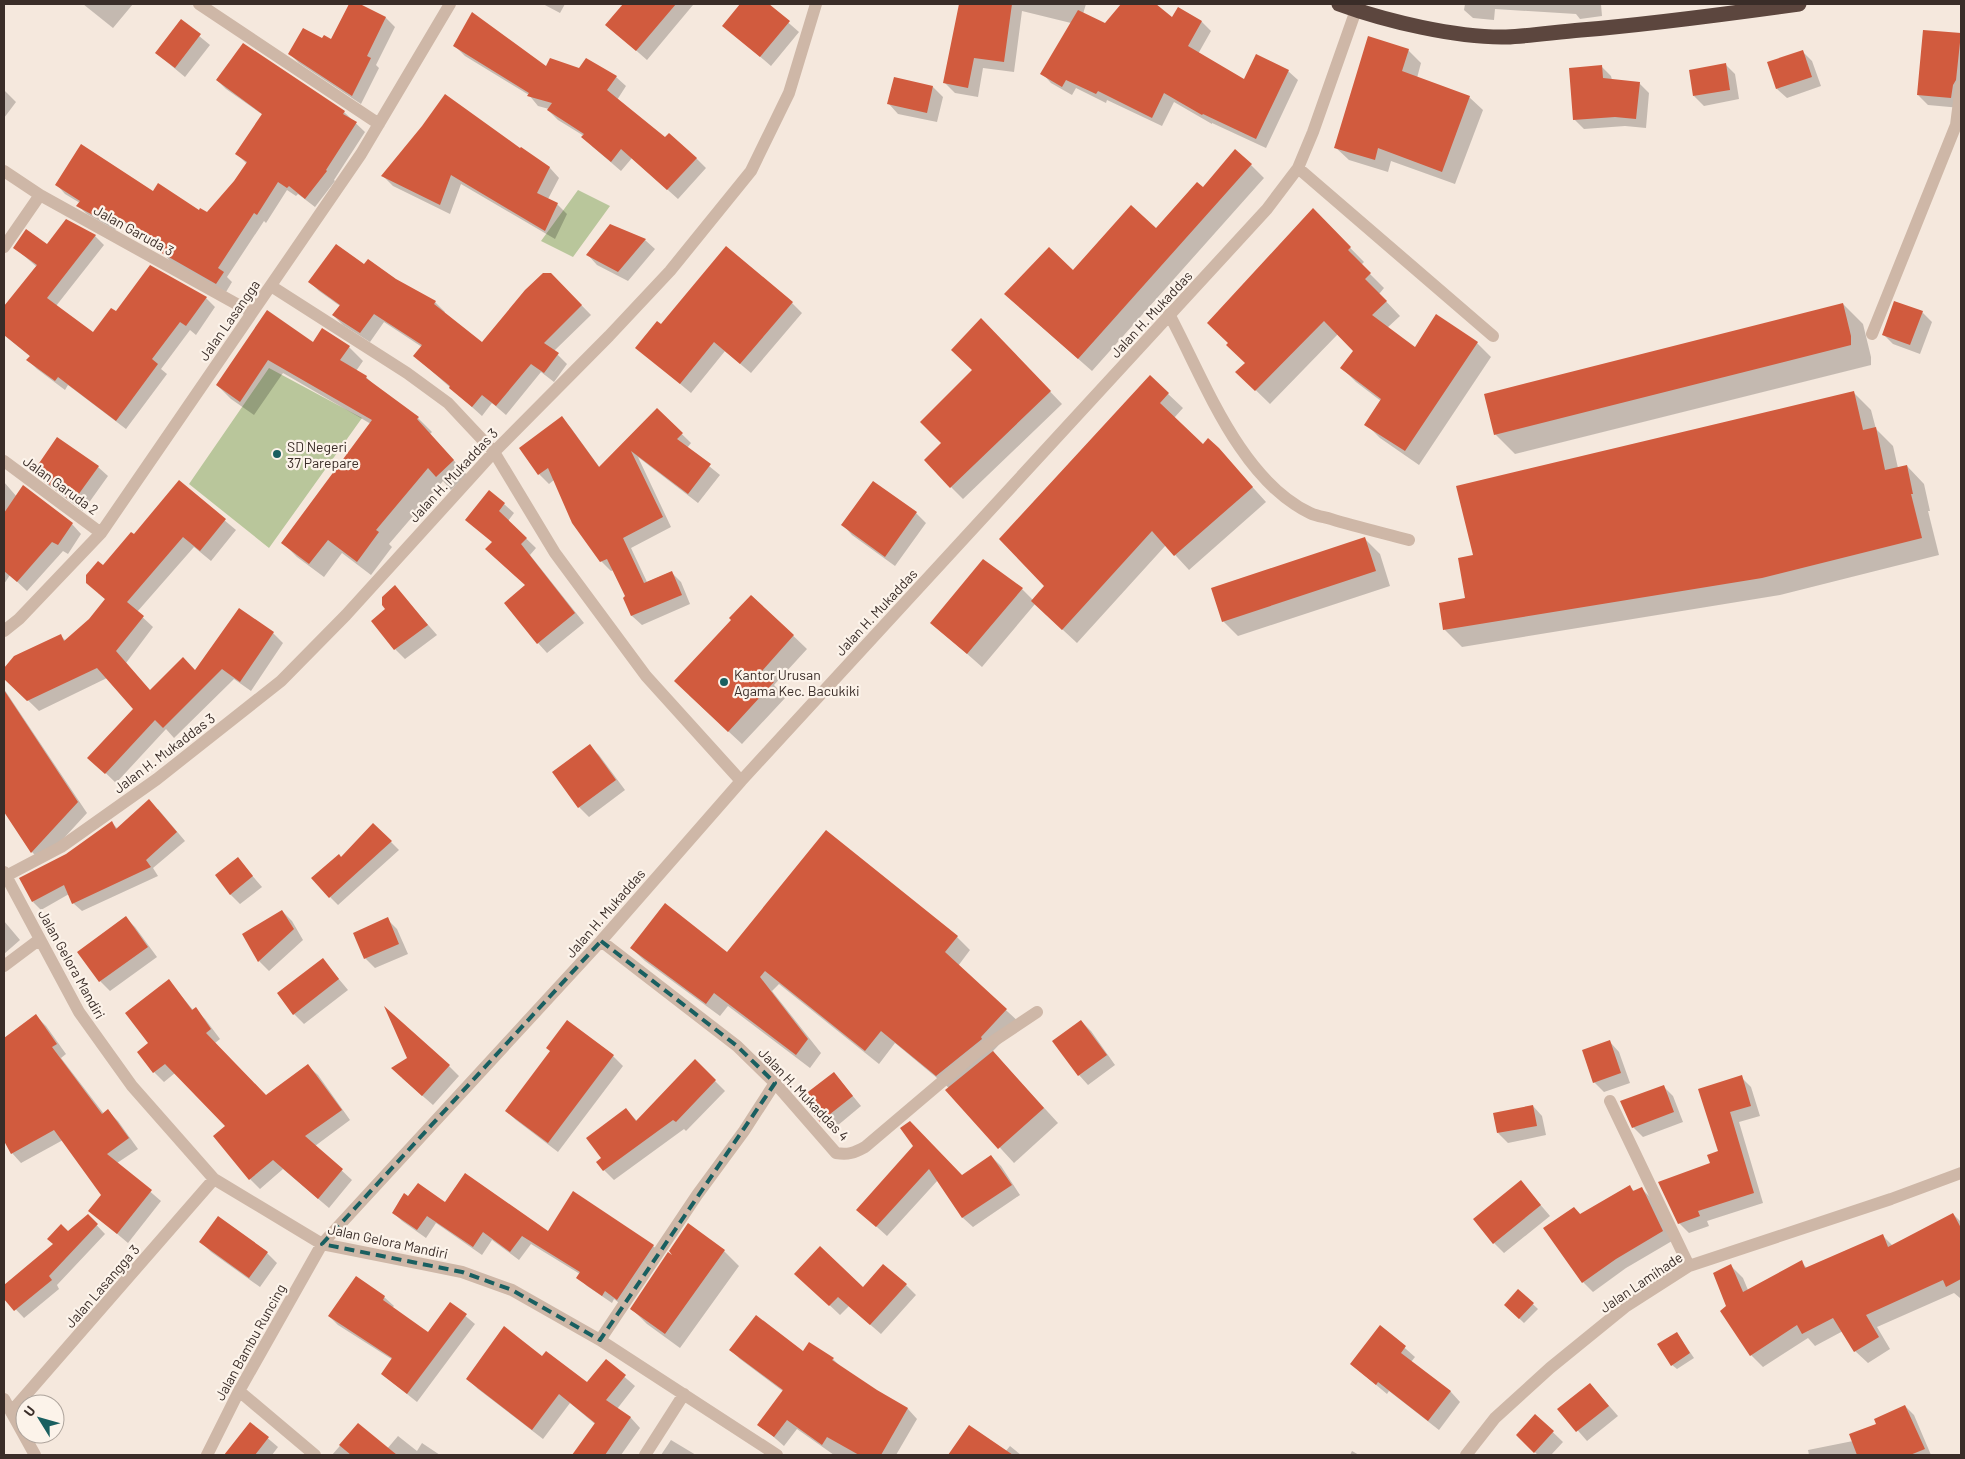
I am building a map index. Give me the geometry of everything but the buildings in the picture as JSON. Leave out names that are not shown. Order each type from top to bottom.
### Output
[{"type":"highway","points":[[1339,4],[1356,10],[1441,30],[1505,37],[1615,27],[1799,4]]},
{"type":"street","points":[[199,4],[379,124]]},
{"type":"street","name":"Jalan Lasangga","points":[[4,631],[19,619],[102,532],[355,162],[450,4]]},
{"type":"street","name":"Jalan H. Mukaddas 3","points":[[5,874],[61,847],[157,779],[281,681],[346,615],[494,452],[609,336],[670,271],[751,171],[789,93],[816,4]]},
{"type":"street","name":"Jalan H. Mukaddas","points":[[322,1244],[601,941],[741,781],[1169,314],[1203,280],[1267,208],[1298,168],[1313,132],[1356,10]]},
{"type":"street","points":[[1872,334],[1956,125],[1961,86]]},
{"type":"street","points":[[1298,168],[1493,336]]},
{"type":"street","name":"Jalan Garuda 3","points":[[4,171],[40,195],[251,312]]},
{"type":"street","points":[[4,247],[40,195]]},
{"type":"street","points":[[271,286],[414,378],[448,404],[494,452],[555,552],[646,676],[741,781]]},
{"type":"street","points":[[1169,314],[1201,375],[1215,407],[1263,476],[1279,491],[1310,513],[1409,540]]},
{"type":"street","name":"Jalan Garuda 2","points":[[4,460],[102,532]]},
{"type":"street","name":"Jalan Gelora Mandiri","points":[[5,874],[79,1012],[132,1086],[214,1179],[322,1244],[462,1272],[512,1290],[600,1340],[777,1455]]},
{"type":"street","points":[[4,966],[40,939]]},
{"type":"street","name":"Jalan H. Mukaddas 4","points":[[601,941],[737,1046],[775,1084],[836,1153],[844,1155],[853,1154],[865,1147],[977,1052],[1037,1012]]},
{"type":"street","points":[[600,1340],[697,1194],[744,1131],[775,1084]]},
{"type":"street","points":[[1610,1101],[1689,1266]]},
{"type":"street","name":"Jalan Lamihade","points":[[1466,1455],[1495,1418],[1550,1368],[1625,1307],[1689,1266],[1891,1199],[1961,1173]]},
{"type":"street","name":"Jalan Lasangga 3","points":[[12,1412],[214,1179]]},
{"type":"street","name":"Jalan Bambu Runcing","points":[[207,1455],[239,1391],[322,1244]]},
{"type":"street","points":[[239,1391],[315,1455]]},
{"type":"street","points":[[645,1455],[684,1394]]},
{"type":"street","points":[[4,1398],[35,1455]]},
{"type":"highlighted area","points":[[601,941],[737,1046],[775,1083],[600,1340],[512,1290],[462,1272],[322,1244]]},
{"type":"green space","points":[[578,190],[610,206],[573,257],[541,241]]},
{"type":"green space","points":[[269,368],[362,418],[269,548],[189,484]]},
{"type":"place","name":"SD Negeri 37 Parepare","points":[[277,454]]},
{"type":"place","name":"Kantor Urusan Agama Kec. Bacukiki","points":[[724,682]]}]
